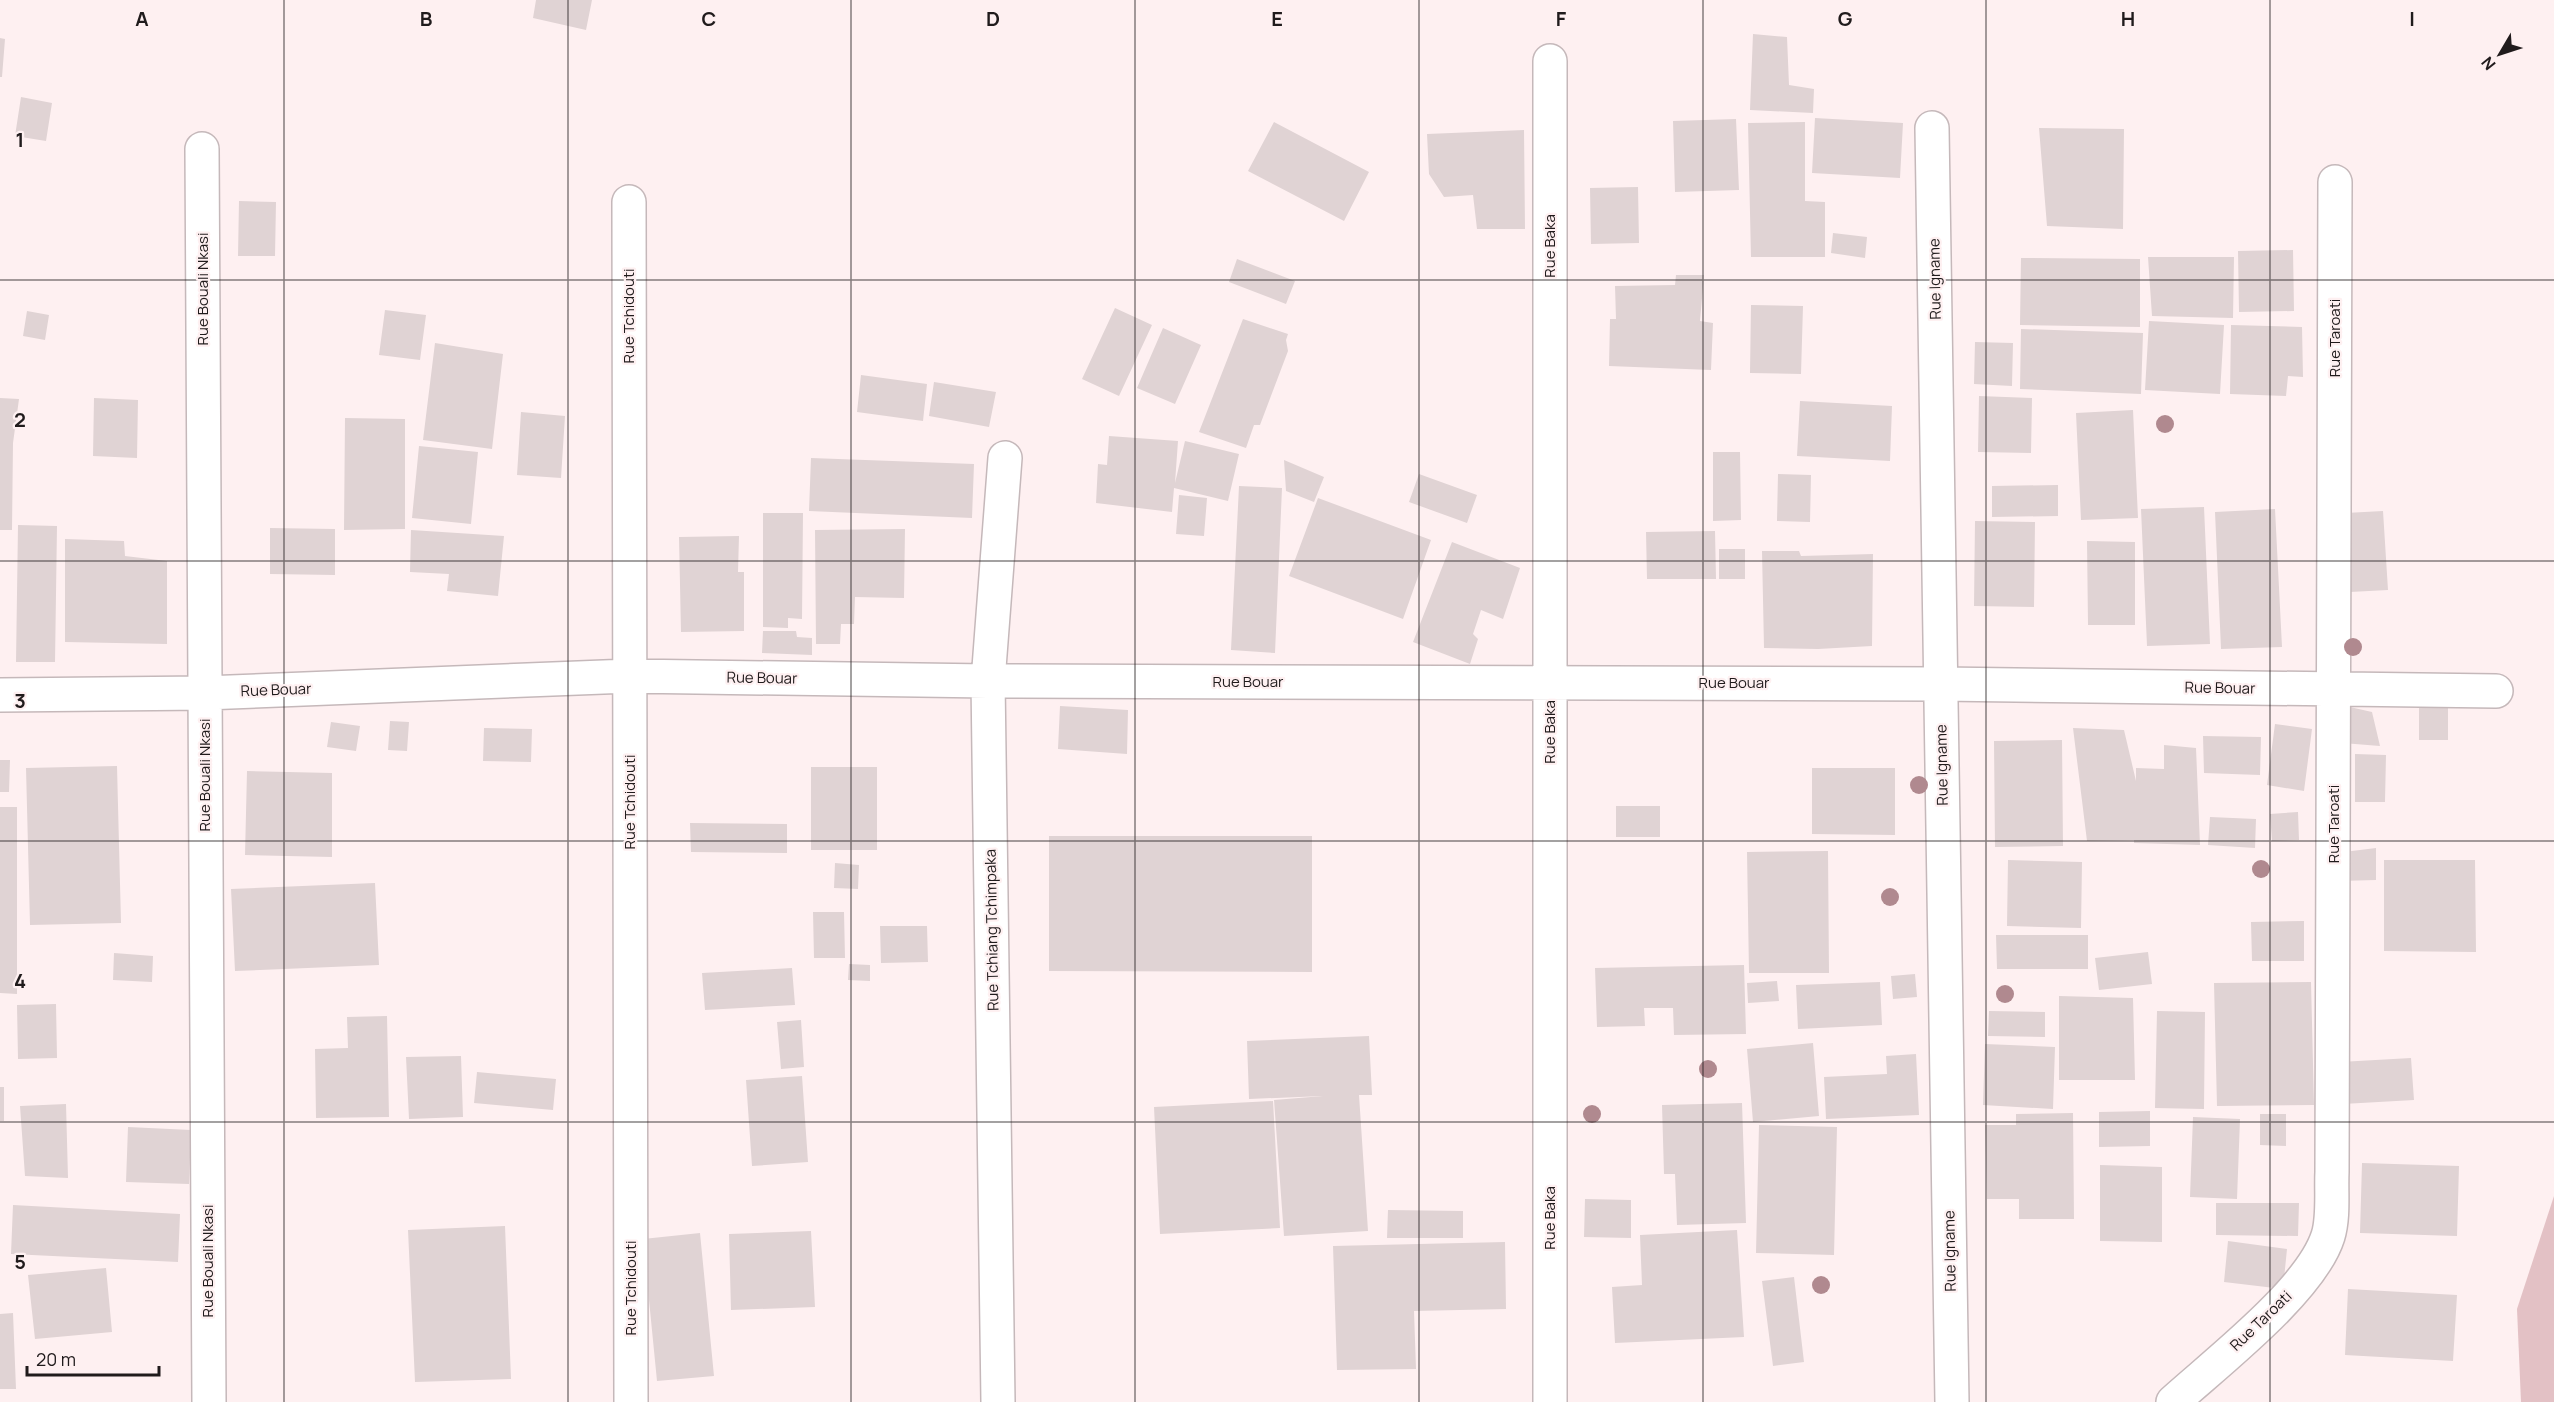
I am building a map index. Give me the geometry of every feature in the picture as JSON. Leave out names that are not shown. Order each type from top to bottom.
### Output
[{"type":"street","name":"Rue Baka","points":[[1550,61],[1550,1402]]},
{"type":"street","name":"Rue Igname","points":[[1932,128],[1952,1402]]},
{"type":"street","name":"Rue Bouali Nkasi","points":[[202,149],[209,1402]]},
{"type":"street","name":"Rue Taroati","points":[[2173,1402],[2287,1299],[2317,1259],[2329,1235],[2332,1172],[2335,689],[2335,182]]},
{"type":"street","name":"Rue Tchidouti","points":[[629,202],[631,1402]]},
{"type":"street","name":"Rue Tchiang Tchimpaka","points":[[998,1402],[988,681],[1005,458]]},
{"type":"street","name":"Rue Bouar","points":[[0,695],[205,693],[629,676],[988,681],[1941,684],[2496,691]]},
{"type":"shaded area","points":[[2554,1196],[2554,1402],[2521,1402],[2517,1309]]},
{"type":"building","points":[[536,0],[592,0],[586,30],[533,18]]},
{"type":"building","points":[[1753,34],[1787,37],[1789,85],[1814,89],[1813,113],[1750,110]]},
{"type":"building","points":[[0,38],[5,39],[2,77],[0,77]]},
{"type":"building","points":[[21,97],[52,103],[46,141],[15,136]]},
{"type":"building","points":[[1815,118],[1903,123],[1900,178],[1812,173]]},
{"type":"building","points":[[1736,119],[1739,190],[1675,192],[1673,121]]},
{"type":"building","points":[[1274,122],[1369,172],[1344,221],[1248,171]]},
{"type":"building","points":[[1805,122],[1805,201],[1825,202],[1825,257],[1751,257],[1748,123]]},
{"type":"building","points":[[2039,128],[2124,129],[2123,229],[2047,226]]},
{"type":"building","points":[[1524,130],[1525,229],[1477,229],[1473,195],[1444,197],[1429,174],[1427,134]]},
{"type":"building","points":[[1638,187],[1639,243],[1591,244],[1590,188]]},
{"type":"building","points":[[239,201],[276,202],[275,256],[238,256]]},
{"type":"building","points":[[1833,233],[1867,237],[1865,258],[1831,253]]},
{"type":"building","points":[[2293,250],[2294,311],[2239,312],[2238,251]]},
{"type":"building","points":[[2148,257],[2234,257],[2233,318],[2152,316]]},
{"type":"building","points":[[2021,258],[2140,259],[2140,327],[2020,325]]},
{"type":"building","points":[[1237,259],[1295,281],[1286,304],[1229,282]]},
{"type":"building","points":[[1676,275],[1704,275],[1700,321],[1713,323],[1711,370],[1609,366],[1610,319],[1616,319],[1615,286],[1675,285]]},
{"type":"building","points":[[1751,305],[1803,306],[1801,374],[1750,373]]},
{"type":"building","points":[[1115,308],[1152,325],[1119,396],[1082,379]]},
{"type":"building","points":[[385,310],[426,315],[420,360],[379,355]]},
{"type":"building","points":[[27,311],[49,315],[45,340],[23,336]]},
{"type":"building","points":[[1243,319],[1288,334],[1286,340],[1288,351],[1260,425],[1254,425],[1246,448],[1199,432]]},
{"type":"building","points":[[2149,321],[2224,325],[2220,394],[2145,390]]},
{"type":"building","points":[[2231,325],[2302,327],[2303,377],[2288,376],[2286,396],[2230,394]]},
{"type":"building","points":[[1163,328],[1201,345],[1175,404],[1137,388]]},
{"type":"building","points":[[2021,329],[2143,333],[2141,394],[2020,389]]},
{"type":"building","points":[[1975,342],[2013,343],[2012,386],[1974,384]]},
{"type":"building","points":[[435,343],[503,354],[492,449],[423,440]]},
{"type":"building","points":[[861,375],[927,384],[923,421],[857,412]]},
{"type":"building","points":[[934,382],[996,392],[989,427],[929,416]]},
{"type":"building","points":[[1979,396],[2032,398],[2031,453],[1978,452]]},
{"type":"building","points":[[0,398],[19,399],[13,443],[12,530],[0,530]]},
{"type":"building","points":[[94,398],[138,400],[137,458],[93,456]]},
{"type":"building","points":[[1800,401],[1892,406],[1890,461],[1797,456]]},
{"type":"building","points":[[2133,410],[2138,518],[2081,520],[2076,413]]},
{"type":"building","points":[[521,412],[565,416],[561,478],[517,475]]},
{"type":"building","points":[[345,418],[405,419],[405,529],[344,530]]},
{"type":"building","points":[[1109,436],[1178,441],[1175,483],[1185,441],[1239,454],[1228,501],[1174,488],[1172,512],[1096,503],[1098,464],[1107,465]]},
{"type":"building","points":[[419,446],[478,452],[471,524],[412,518]]},
{"type":"building","points":[[1713,452],[1740,452],[1741,520],[1713,521]]},
{"type":"building","points":[[811,458],[974,464],[972,518],[809,511]]},
{"type":"building","points":[[1284,460],[1324,477],[1314,502],[1286,491]]},
{"type":"building","points":[[1419,474],[1477,495],[1467,523],[1409,502]]},
{"type":"building","points":[[1778,474],[1811,475],[1810,522],[1777,521]]},
{"type":"building","points":[[2058,485],[2058,516],[1992,517],[1992,486]]},
{"type":"building","points":[[1239,486],[1282,488],[1275,653],[1231,650]]},
{"type":"building","points":[[1179,495],[1207,498],[1204,536],[1176,534]]},
{"type":"building","points":[[1318,498],[1431,540],[1403,619],[1289,576]]},
{"type":"building","points":[[2204,507],[2210,644],[2147,646],[2141,509]]},
{"type":"building","points":[[2275,509],[2282,647],[2221,649],[2215,512]]},
{"type":"building","points":[[2383,511],[2388,590],[2331,593],[2327,514]]},
{"type":"building","points":[[763,513],[803,513],[802,619],[788,618],[788,628],[763,627]]},
{"type":"building","points":[[1975,521],[2035,522],[2034,607],[1974,606]]},
{"type":"building","points":[[18,525],[57,526],[55,662],[16,662]]},
{"type":"building","points":[[270,528],[335,529],[335,575],[270,574]]},
{"type":"building","points":[[905,529],[904,598],[855,597],[854,624],[841,624],[840,644],[816,644],[815,530]]},
{"type":"building","points":[[411,530],[504,536],[498,596],[447,591],[449,574],[410,572]]},
{"type":"building","points":[[1715,531],[1716,579],[1647,579],[1646,532]]},
{"type":"building","points":[[739,536],[738,572],[744,572],[744,631],[681,632],[679,537]]},
{"type":"building","points":[[65,539],[124,541],[125,556],[167,561],[167,644],[65,642]]},
{"type":"building","points":[[2087,541],[2135,542],[2135,625],[2088,625]]},
{"type":"building","points":[[1452,542],[1520,568],[1503,619],[1481,610],[1473,634],[1478,639],[1470,664],[1413,642]]},
{"type":"building","points":[[1719,549],[1745,549],[1745,579],[1719,579]]},
{"type":"building","points":[[1762,551],[1799,551],[1801,556],[1873,554],[1872,646],[1818,649],[1764,648]]},
{"type":"building","points":[[763,631],[796,631],[797,637],[812,638],[812,655],[762,653]]},
{"type":"building","points":[[2419,700],[2448,700],[2448,740],[2419,740]]},
{"type":"building","points":[[2332,703],[2372,712],[2380,746],[2330,742]]},
{"type":"building","points":[[1060,706],[1128,710],[1127,754],[1058,749]]},
{"type":"building","points":[[390,721],[409,722],[407,751],[388,750]]},
{"type":"building","points":[[331,722],[360,726],[356,751],[327,747]]},
{"type":"building","points":[[2275,724],[2312,729],[2304,791],[2267,785]]},
{"type":"building","points":[[484,728],[532,729],[531,762],[483,761]]},
{"type":"building","points":[[2073,728],[2124,730],[2136,781],[2136,768],[2164,769],[2164,745],[2196,748],[2200,845],[2134,843],[2134,840],[2087,841]]},
{"type":"building","points":[[2203,736],[2261,737],[2260,775],[2204,773]]},
{"type":"building","points":[[2062,740],[2063,846],[1995,847],[1994,741]]},
{"type":"building","points":[[2355,754],[2386,755],[2385,802],[2355,802]]},
{"type":"building","points":[[0,760],[10,760],[9,792],[0,792]]},
{"type":"building","points":[[117,766],[121,923],[30,925],[26,768]]},
{"type":"building","points":[[811,767],[877,767],[877,850],[811,850]]},
{"type":"building","points":[[1812,768],[1895,768],[1895,835],[1812,834]]},
{"type":"building","points":[[247,771],[332,773],[332,857],[245,855]]},
{"type":"building","points":[[1616,806],[1660,806],[1660,837],[1616,837]]},
{"type":"building","points":[[0,807],[17,807],[17,994],[0,993]]},
{"type":"building","points":[[2298,812],[2299,840],[2272,841],[2270,814]]},
{"type":"building","points":[[2210,817],[2256,819],[2255,848],[2208,845]]},
{"type":"building","points":[[690,823],[787,824],[787,853],[691,852]]},
{"type":"building","points":[[1049,836],[1312,836],[1312,972],[1049,971]]},
{"type":"building","points":[[2376,848],[2376,880],[2339,881],[2336,853]]},
{"type":"building","points":[[1828,851],[1829,973],[1749,973],[1747,852]]},
{"type":"building","points":[[2008,860],[2082,862],[2081,928],[2007,926]]},
{"type":"building","points":[[2384,860],[2475,860],[2476,952],[2384,951]]},
{"type":"building","points":[[835,863],[859,865],[858,889],[834,888]]},
{"type":"building","points":[[375,883],[379,965],[235,971],[231,889]]},
{"type":"building","points":[[813,912],[844,912],[845,958],[814,958]]},
{"type":"building","points":[[2304,921],[2304,961],[2252,961],[2251,922]]},
{"type":"building","points":[[880,926],[927,926],[928,962],[881,963]]},
{"type":"building","points":[[1996,935],[2088,935],[2088,969],[1997,969]]},
{"type":"building","points":[[2148,952],[2152,984],[2099,990],[2095,958]]},
{"type":"building","points":[[114,953],[153,956],[152,982],[113,980]]},
{"type":"building","points":[[849,964],[870,965],[870,981],[848,980]]},
{"type":"building","points":[[1744,965],[1746,1034],[1674,1035],[1673,1008],[1644,1008],[1645,1026],[1597,1027],[1595,968]]},
{"type":"building","points":[[792,968],[795,1005],[705,1010],[702,973]]},
{"type":"building","points":[[1915,974],[1917,997],[1893,999],[1891,976]]},
{"type":"building","points":[[1777,981],[1779,1001],[1748,1003],[1747,983]]},
{"type":"building","points":[[1880,982],[1882,1025],[1798,1029],[1796,985]]},
{"type":"building","points":[[2311,982],[2314,1105],[2217,1106],[2214,983]]},
{"type":"building","points":[[2059,996],[2133,998],[2135,1080],[2059,1080]]},
{"type":"building","points":[[56,1004],[57,1058],[18,1059],[17,1005]]},
{"type":"building","points":[[1989,1011],[2045,1012],[2045,1037],[1988,1036]]},
{"type":"building","points":[[2157,1011],[2205,1012],[2204,1109],[2155,1108]]},
{"type":"building","points":[[387,1016],[389,1117],[316,1118],[315,1049],[348,1048],[347,1017]]},
{"type":"building","points":[[801,1020],[804,1067],[781,1069],[777,1022]]},
{"type":"building","points":[[1369,1036],[1372,1095],[1359,1095],[1368,1231],[1284,1236],[1274,1100],[1323,1096],[1249,1099],[1247,1041]]},
{"type":"building","points":[[1813,1043],[1819,1116],[1753,1122],[1747,1049]]},
{"type":"building","points":[[1985,1044],[2055,1047],[2053,1109],[1983,1105]]},
{"type":"building","points":[[1916,1054],[1919,1115],[1826,1119],[1824,1077],[1887,1074],[1886,1056]]},
{"type":"building","points":[[461,1056],[463,1117],[409,1119],[406,1057]]},
{"type":"building","points":[[2411,1058],[2414,1100],[2343,1104],[2340,1062]]},
{"type":"building","points":[[477,1072],[556,1079],[553,1110],[474,1103]]},
{"type":"building","points":[[802,1076],[808,1162],[752,1166],[746,1080]]},
{"type":"building","points":[[0,1087],[4,1087],[4,1121],[0,1121]]},
{"type":"building","points":[[1273,1101],[1280,1228],[1160,1234],[1154,1107]]},
{"type":"building","points":[[1742,1103],[1746,1223],[1677,1225],[1675,1174],[1664,1174],[1662,1105]]},
{"type":"building","points":[[66,1104],[68,1178],[25,1176],[20,1106]]},
{"type":"building","points":[[2150,1111],[2150,1146],[2099,1147],[2099,1112]]},
{"type":"building","points":[[2073,1113],[2074,1219],[2019,1219],[2019,1199],[1987,1199],[1985,1125],[2016,1125],[2016,1114]]},
{"type":"building","points":[[2260,1114],[2286,1114],[2286,1146],[2260,1145]]},
{"type":"building","points":[[2193,1117],[2240,1119],[2237,1199],[2190,1197]]},
{"type":"building","points":[[1759,1125],[1837,1127],[1834,1255],[1756,1253]]},
{"type":"building","points":[[128,1127],[191,1130],[189,1184],[126,1182]]},
{"type":"building","points":[[2362,1163],[2459,1166],[2457,1236],[2360,1233]]},
{"type":"building","points":[[2100,1165],[2162,1167],[2162,1242],[2100,1241]]},
{"type":"building","points":[[1585,1199],[1631,1200],[1631,1238],[1584,1237]]},
{"type":"building","points":[[2216,1203],[2299,1203],[2298,1236],[2216,1235]]},
{"type":"building","points":[[13,1205],[180,1214],[178,1262],[11,1254]]},
{"type":"building","points":[[1388,1210],[1463,1211],[1463,1238],[1387,1238]]},
{"type":"building","points":[[505,1226],[511,1379],[415,1382],[408,1230]]},
{"type":"building","points":[[1737,1230],[1744,1337],[1615,1343],[1612,1287],[1642,1285],[1640,1235]]},
{"type":"building","points":[[811,1231],[815,1307],[731,1310],[729,1234]]},
{"type":"building","points":[[700,1233],[714,1376],[657,1381],[643,1239]]},
{"type":"building","points":[[2228,1241],[2287,1249],[2283,1289],[2224,1282]]},
{"type":"building","points":[[1505,1242],[1506,1309],[1414,1311],[1416,1369],[1337,1370],[1333,1246]]},
{"type":"building","points":[[106,1268],[112,1332],[35,1339],[28,1275]]},
{"type":"building","points":[[1794,1277],[1804,1362],[1773,1366],[1762,1281]]},
{"type":"building","points":[[2348,1289],[2457,1295],[2453,1361],[2345,1355]]},
{"type":"building","points":[[13,1313],[16,1389],[0,1389],[0,1314]]}]
